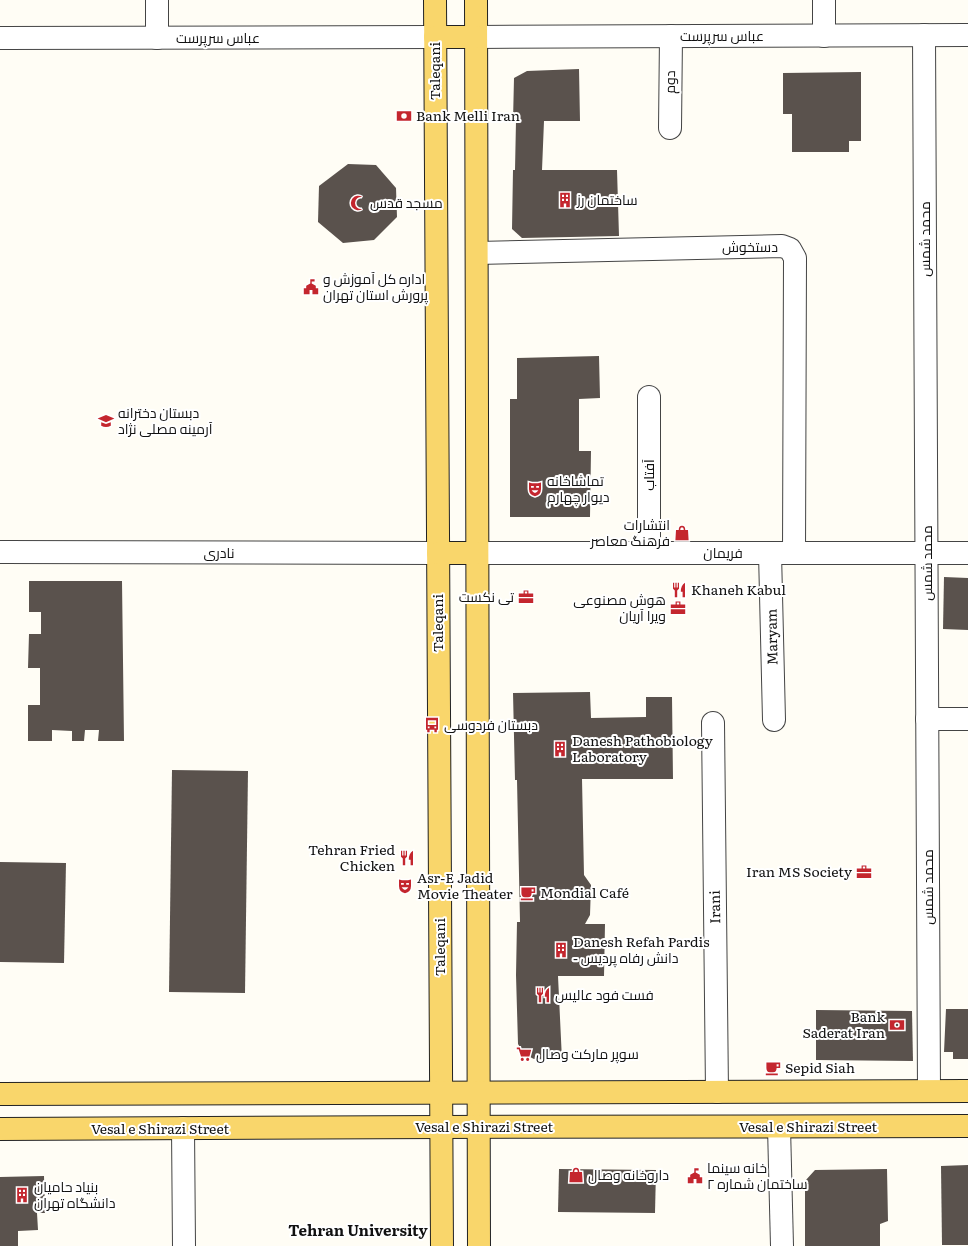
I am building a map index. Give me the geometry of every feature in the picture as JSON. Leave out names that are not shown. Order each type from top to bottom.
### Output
[{"type":"main road","name":"Taleqani","points":[[435,0],[442,1246]]},
{"type":"main road","points":[[476,0],[479,1246]]},
{"type":"main road","points":[[435,37],[476,37]]},
{"type":"main road","points":[[438,553],[478,553]]},
{"type":"main road","points":[[0,1094],[968,1091]]},
{"type":"main road","points":[[778,1092],[779,1127]]},
{"type":"main road","points":[[183,1094],[183,1128]]},
{"type":"main road","name":"Vesal e Shirazi Street","points":[[0,1130],[183,1128],[968,1126]]},
{"type":"street","points":[[157,0],[157,38]]},
{"type":"street","points":[[824,0],[824,36]]},
{"type":"street","name":"محمد شمس","points":[[924,35],[929,1091]]},
{"type":"street","name":"عباس سرپرست","points":[[476,37],[968,35]]},
{"type":"street","name":"دوم","points":[[670,128],[671,36]]},
{"type":"street","name":"عباس سرپرست","points":[[0,38],[435,37]]},
{"type":"street","name":"دستخوش","points":[[477,252],[782,246],[790,250],[795,258],[794,553]]},
{"type":"street","name":"آفتاب","points":[[649,397],[649,554]]},
{"type":"street","name":"نادری","points":[[0,552],[438,553]]},
{"type":"street","name":"فریمان","points":[[478,553],[968,553]]},
{"type":"street","name":"Maryam","points":[[770,554],[774,720]]},
{"type":"street","points":[[927,719],[968,719]]},
{"type":"street","name":"Irani","points":[[713,723],[718,1092]]},
{"type":"street","points":[[779,1127],[782,1246]]},
{"type":"street","points":[[183,1128],[184,1246]]},
{"type":"building","name":"ساختمان رز","points":[[579,69],[580,121],[544,121],[542,170],[617,170],[619,236],[522,238],[512,229],[516,121],[513,121],[514,78],[527,71]]},
{"type":"building","points":[[861,72],[861,141],[849,141],[849,152],[792,152],[792,114],[783,114],[783,73]]},
{"type":"building","name":"مسجد قدس","points":[[348,164],[376,165],[396,188],[397,217],[374,240],[343,243],[318,222],[319,186]]},
{"type":"building","points":[[599,356],[600,398],[579,399],[579,451],[591,451],[590,517],[510,517],[510,399],[517,399],[517,358]]},
{"type":"building","points":[[944,577],[968,578],[968,630],[943,629]]},
{"type":"building","points":[[29,581],[122,581],[124,741],[98,741],[99,730],[85,730],[84,741],[72,741],[72,731],[52,730],[52,741],[28,741],[28,705],[40,705],[40,668],[28,668],[29,634],[41,634],[41,612],[29,612]]},
{"type":"building","points":[[590,692],[591,718],[646,717],[646,697],[672,697],[673,779],[582,779],[584,875],[591,885],[590,915],[585,924],[605,924],[604,976],[558,976],[562,1060],[534,1059],[524,1054],[518,1044],[516,975],[517,922],[520,922],[517,780],[515,780],[513,693]]},
{"type":"building","points":[[172,770],[248,771],[245,993],[169,992]]},
{"type":"building","points":[[0,862],[66,863],[64,963],[0,962]]},
{"type":"building","points":[[946,1009],[968,1009],[968,1059],[953,1059],[953,1052],[944,1052]]},
{"type":"building","points":[[816,1010],[912,1011],[913,1061],[816,1060]]},
{"type":"building","points":[[968,1165],[968,1245],[942,1245],[941,1166]]},
{"type":"building","points":[[559,1169],[656,1170],[655,1213],[558,1212]]},
{"type":"building","points":[[887,1169],[888,1221],[880,1224],[880,1246],[805,1246],[805,1181],[815,1170]]},
{"type":"building","name":"بنیاد حامیان دانشگاه تهران","points":[[44,1176],[45,1213],[37,1213],[38,1230],[18,1231],[18,1246],[0,1246],[0,1177]]},
{"type":"place","name":"Bank Melli Iran","points":[[404,116]]},
{"type":"place","name":"ساختمان رز","points":[[565,200]]},
{"type":"place","name":"مسجد قدس","points":[[358,203]]},
{"type":"place","name":"اداره کل آموزش و پرورش استان تهران","points":[[311,287]]},
{"type":"place","name":"دبستان دخترانه آرمینه مصلی نژاد","points":[[106,421]]},
{"type":"place","name":"تماشاخانه دیوار چهارم","points":[[535,489]]},
{"type":"place","name":"انتشارات فرهنگ معاصر","points":[[682,533]]},
{"type":"place","name":"Khaneh Kabul","points":[[679,590]]},
{"type":"place","name":"تی نکست","points":[[526,597]]},
{"type":"place","name":"هوش مصنوعی ویرا آریان","points":[[678,608]]},
{"type":"place","name":"دبستان فردوسی","points":[[432,725]]},
{"type":"place","name":"Danesh Pathobiology Laboratory","points":[[560,749]]},
{"type":"place","name":"Tehran Fried Chicken","points":[[407,858]]},
{"type":"place","name":"Iran MS Society","points":[[864,872]]},
{"type":"place","name":"Asr-E Jadid Movie Theater","points":[[405,886]]},
{"type":"place","name":"Mondial Café","points":[[528,893]]},
{"type":"place","name":"Danesh Refah Pardis - دانش رفاه پردیس","points":[[561,950]]},
{"type":"place","name":"فست فود عالیس","points":[[543,995]]},
{"type":"place","name":"Bank Saderat Iran","points":[[897,1025]]},
{"type":"place","name":"سوپر مارکت وصال","points":[[524,1054]]},
{"type":"place","name":"Sepid Siah","points":[[773,1068]]},
{"type":"place","name":"داروخانه وصال","points":[[576,1175]]},
{"type":"place","name":"خانه سینما ساختمان شماره ۲","points":[[695,1176]]},
{"type":"place","name":"بنیاد حامیان دانشگاه تهران","points":[[22,1195]]},
{"type":"district","name":"Tehran University","points":[[358,1231]]}]
